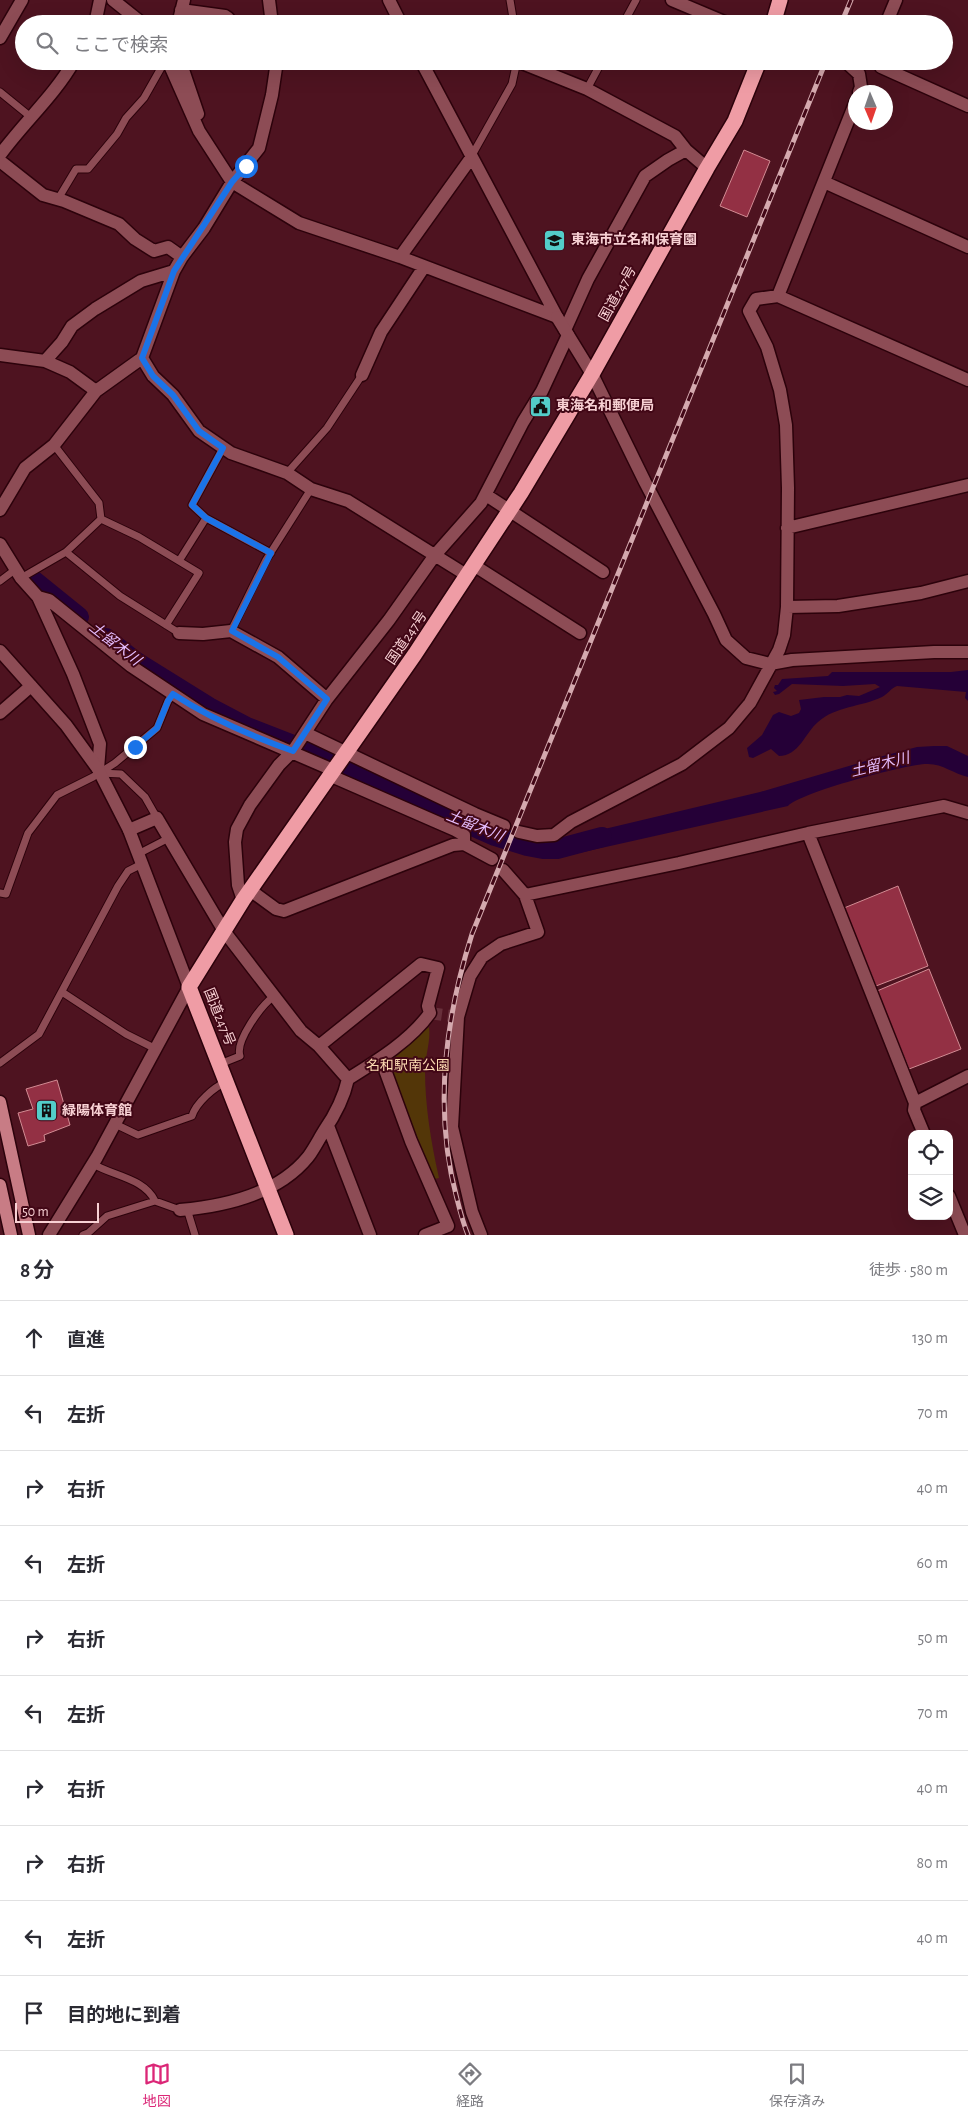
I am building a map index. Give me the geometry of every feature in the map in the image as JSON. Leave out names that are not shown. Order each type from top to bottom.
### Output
[{"type":"highway","points":[[776,15],[780,0]]},
{"type":"highway","name":"国道247号","points":[[286,1235],[189,987],[247,895],[331,773],[346,755],[471,571],[510,510],[592,374],[735,121],[756,70]]},
{"type":"main road","points":[[0,1102],[29,1235]]},
{"type":"main road","points":[[0,1185],[2,1202],[11,1235]]},
{"type":"street","points":[[0,38],[22,0]]},
{"type":"street","points":[[97,15],[100,0]]},
{"type":"street","points":[[113,0],[132,15]]},
{"type":"street","points":[[269,0],[271,15]]},
{"type":"street","points":[[389,0],[396,15]]},
{"type":"street","points":[[672,0],[708,15]]},
{"type":"street","points":[[890,15],[896,0]]},
{"type":"street","points":[[183,5],[221,15]]},
{"type":"street","points":[[0,155],[15,134],[32,118],[62,81],[69,70]]},
{"type":"street","points":[[170,70],[199,131],[232,182],[299,222],[400,257],[558,318]]},
{"type":"street","points":[[183,70],[199,117],[199,131]]},
{"type":"street","points":[[0,510],[25,468],[54,444],[96,391],[142,358],[174,271],[204,228],[232,182],[259,148],[272,95],[276,70]]},
{"type":"street","points":[[426,70],[558,318],[592,374],[726,640],[746,658],[770,664],[792,660],[934,652],[968,652]]},
{"type":"street","points":[[540,70],[587,89],[675,136],[686,150],[707,168]]},
{"type":"street","points":[[855,70],[859,74],[861,85]]},
{"type":"street","points":[[888,70],[968,106]]},
{"type":"street","points":[[778,296],[848,121]]},
{"type":"street","points":[[492,859],[464,844],[453,845],[284,910],[276,909],[247,895],[238,885],[234,842],[237,829],[250,805],[279,766],[293,751],[327,699],[389,620],[434,555],[481,503],[523,422],[542,391],[588,279],[645,176],[686,150]]},
{"type":"street","points":[[400,257],[471,158]]},
{"type":"street","points":[[0,161],[43,195],[58,199],[119,224],[135,239],[154,251],[168,247],[182,257]]},
{"type":"street","points":[[824,182],[968,246]]},
{"type":"street","points":[[362,376],[382,332],[424,267]]},
{"type":"street","points":[[45,361],[62,342],[72,326],[95,309],[141,281],[174,271]]},
{"type":"street","points":[[519,832],[537,836],[554,835],[571,822],[682,764],[729,728],[750,703],[778,650],[784,635],[787,607],[788,488],[786,425],[780,390],[767,347],[749,311],[756,299],[778,296],[968,380]]},
{"type":"street","points":[[0,355],[45,361],[70,372],[96,391]]},
{"type":"street","points":[[142,358],[153,376],[173,395],[199,431],[223,448],[231,453],[286,473],[311,489],[348,501],[434,555],[471,571],[580,633]]},
{"type":"street","points":[[787,528],[968,486]]},
{"type":"street","points":[[486,495],[603,572]]},
{"type":"street","points":[[0,544],[18,574],[38,597],[73,674],[100,744],[99,771]]},
{"type":"street","points":[[787,607],[838,606],[921,593],[968,581]]},
{"type":"street","points":[[38,597],[49,600],[131,666],[212,718],[245,734],[293,751],[331,773],[456,830],[464,835],[464,844]]},
{"type":"street","points":[[179,633],[203,634],[232,631],[278,657],[327,699]]},
{"type":"street","points":[[0,651],[66,725],[99,771],[129,830],[189,987],[93,1164],[49,1235]]},
{"type":"street","points":[[0,713],[31,686]]},
{"type":"street","points":[[304,734],[346,755],[504,826]]},
{"type":"street","points":[[525,895],[679,863],[808,833],[944,806],[968,812]]},
{"type":"street","points":[[129,830],[157,818],[224,931],[300,1031],[319,1046],[348,1079]]},
{"type":"street","points":[[808,833],[915,1103],[914,1110],[922,1130]]},
{"type":"street","points":[[482,1235],[472,1212],[452,1127],[458,1017],[470,976],[482,957],[501,944],[538,932],[525,895],[503,870]]},
{"type":"street","points":[[184,1209],[243,1199],[269,1188],[287,1177],[308,1157],[328,1126],[345,1092],[348,1079],[381,1059],[424,1023],[430,1013],[428,1006],[438,968],[421,964],[319,1046]]},
{"type":"street","points":[[381,1059],[411,1141],[448,1226],[424,1235]]},
{"type":"street","points":[[915,1103],[968,1076]]},
{"type":"street","points":[[328,1126],[370,1235]]},
{"type":"street","points":[[953,1206],[965,1235]]},
{"type":"lane","points":[[510,0],[512,15]]},
{"type":"lane","points":[[628,15],[636,0]]},
{"type":"lane","points":[[58,199],[76,170],[88,169],[117,134],[126,118],[144,98],[161,70]]},
{"type":"lane","points":[[471,158],[512,84],[515,70]]},
{"type":"lane","points":[[587,89],[597,70]]},
{"type":"lane","points":[[0,92],[32,118]]},
{"type":"lane","points":[[286,473],[327,428],[362,376]]},
{"type":"lane","points":[[54,444],[99,502],[101,519]]},
{"type":"lane","points":[[223,448],[192,505],[206,518],[271,553]]},
{"type":"lane","points":[[232,631],[271,553],[311,489]]},
{"type":"lane","points":[[179,561],[206,518]]},
{"type":"lane","points":[[0,581],[66,552],[101,519]]},
{"type":"lane","points":[[101,519],[139,537],[199,573],[166,625]]},
{"type":"lane","points":[[66,552],[120,596],[179,633]]},
{"type":"lane","points":[[0,892],[6,894],[28,833],[56,795],[115,763],[157,728],[168,701],[173,694]]},
{"type":"lane","points":[[99,771],[121,774],[145,797],[157,818]]},
{"type":"lane","points":[[0,1063],[39,1034],[123,878],[140,859],[169,838]]},
{"type":"lane","points":[[62,992],[126,1034],[156,1049]]},
{"type":"lane","points":[[220,1064],[240,1056],[239,1047],[251,1024],[267,1001],[274,997]]},
{"type":"lane","points":[[115,1124],[138,1135],[192,1116],[194,1109],[219,1084],[227,1082]]},
{"type":"lane","points":[[93,1164],[105,1172],[120,1175],[142,1187],[155,1201],[184,1209],[195,1235]]},
{"type":"lane","points":[[83,1235],[88,1233],[107,1216],[155,1201]]},
{"type":"green space","name":"名和駅南公園","points":[[429,1027],[425,1084],[433,1151],[439,1178],[434,1179],[387,1063],[390,1058]]},
{"type":"water","points":[[968,670],[968,701],[965,698],[966,692],[897,686],[882,697],[825,717],[813,727],[797,748],[786,755],[779,756],[771,749],[753,758],[749,757],[747,748],[762,735],[773,715],[779,712],[791,716],[799,713],[801,709],[799,700],[847,695],[859,696],[880,687],[875,684],[843,686],[792,684],[775,695],[773,692],[777,691],[774,688],[775,685],[778,685],[782,679],[828,676],[832,672],[951,672]]},
{"type":"water","points":[[947,746],[968,756],[968,777],[933,764],[900,768],[832,787],[796,800],[788,806],[579,853],[575,836],[760,792],[917,747]]},
{"type":"building","points":[[744,150],[770,161],[747,217],[720,206]]},
{"type":"building","points":[[898,886],[928,966],[876,986],[844,908]]},
{"type":"building","points":[[929,969],[961,1049],[909,1069],[877,991]]},
{"type":"building","name":"緑陽体育館","points":[[57,1080],[70,1125],[44,1135],[45,1141],[28,1146],[18,1113],[33,1109],[26,1089]]},
{"type":"waterway","name":"土留木川","points":[[32,579],[79,617]]},
{"type":"waterway","name":"土留木川","points":[[106,638],[135,661],[209,707],[247,727],[332,760],[359,776],[495,836],[543,849],[557,849],[602,837]]},
{"type":"tunnel","points":[[430,1013],[458,1017]]},
{"type":"railway","points":[[845,15],[851,0]]},
{"type":"railway","points":[[468,1235],[459,1208],[450,1166],[445,1132],[444,1098],[449,1032],[455,999],[472,934],[822,70]]},
{"type":"place","name":"東海市立名和保育園","points":[[555,240]]},
{"type":"place","name":"東海名和郵便局","points":[[540,406]]},
{"type":"place","name":"緑陽体育館","points":[[46,1111]]},
{"type":"route","points":[[135,747],[157,728],[168,701],[173,694],[203,714],[245,734],[293,751],[327,699],[278,657],[232,631],[271,553],[206,518],[192,505],[223,448],[199,431],[173,395],[153,376],[142,358],[174,271],[204,228],[232,182],[246,166]]}]
